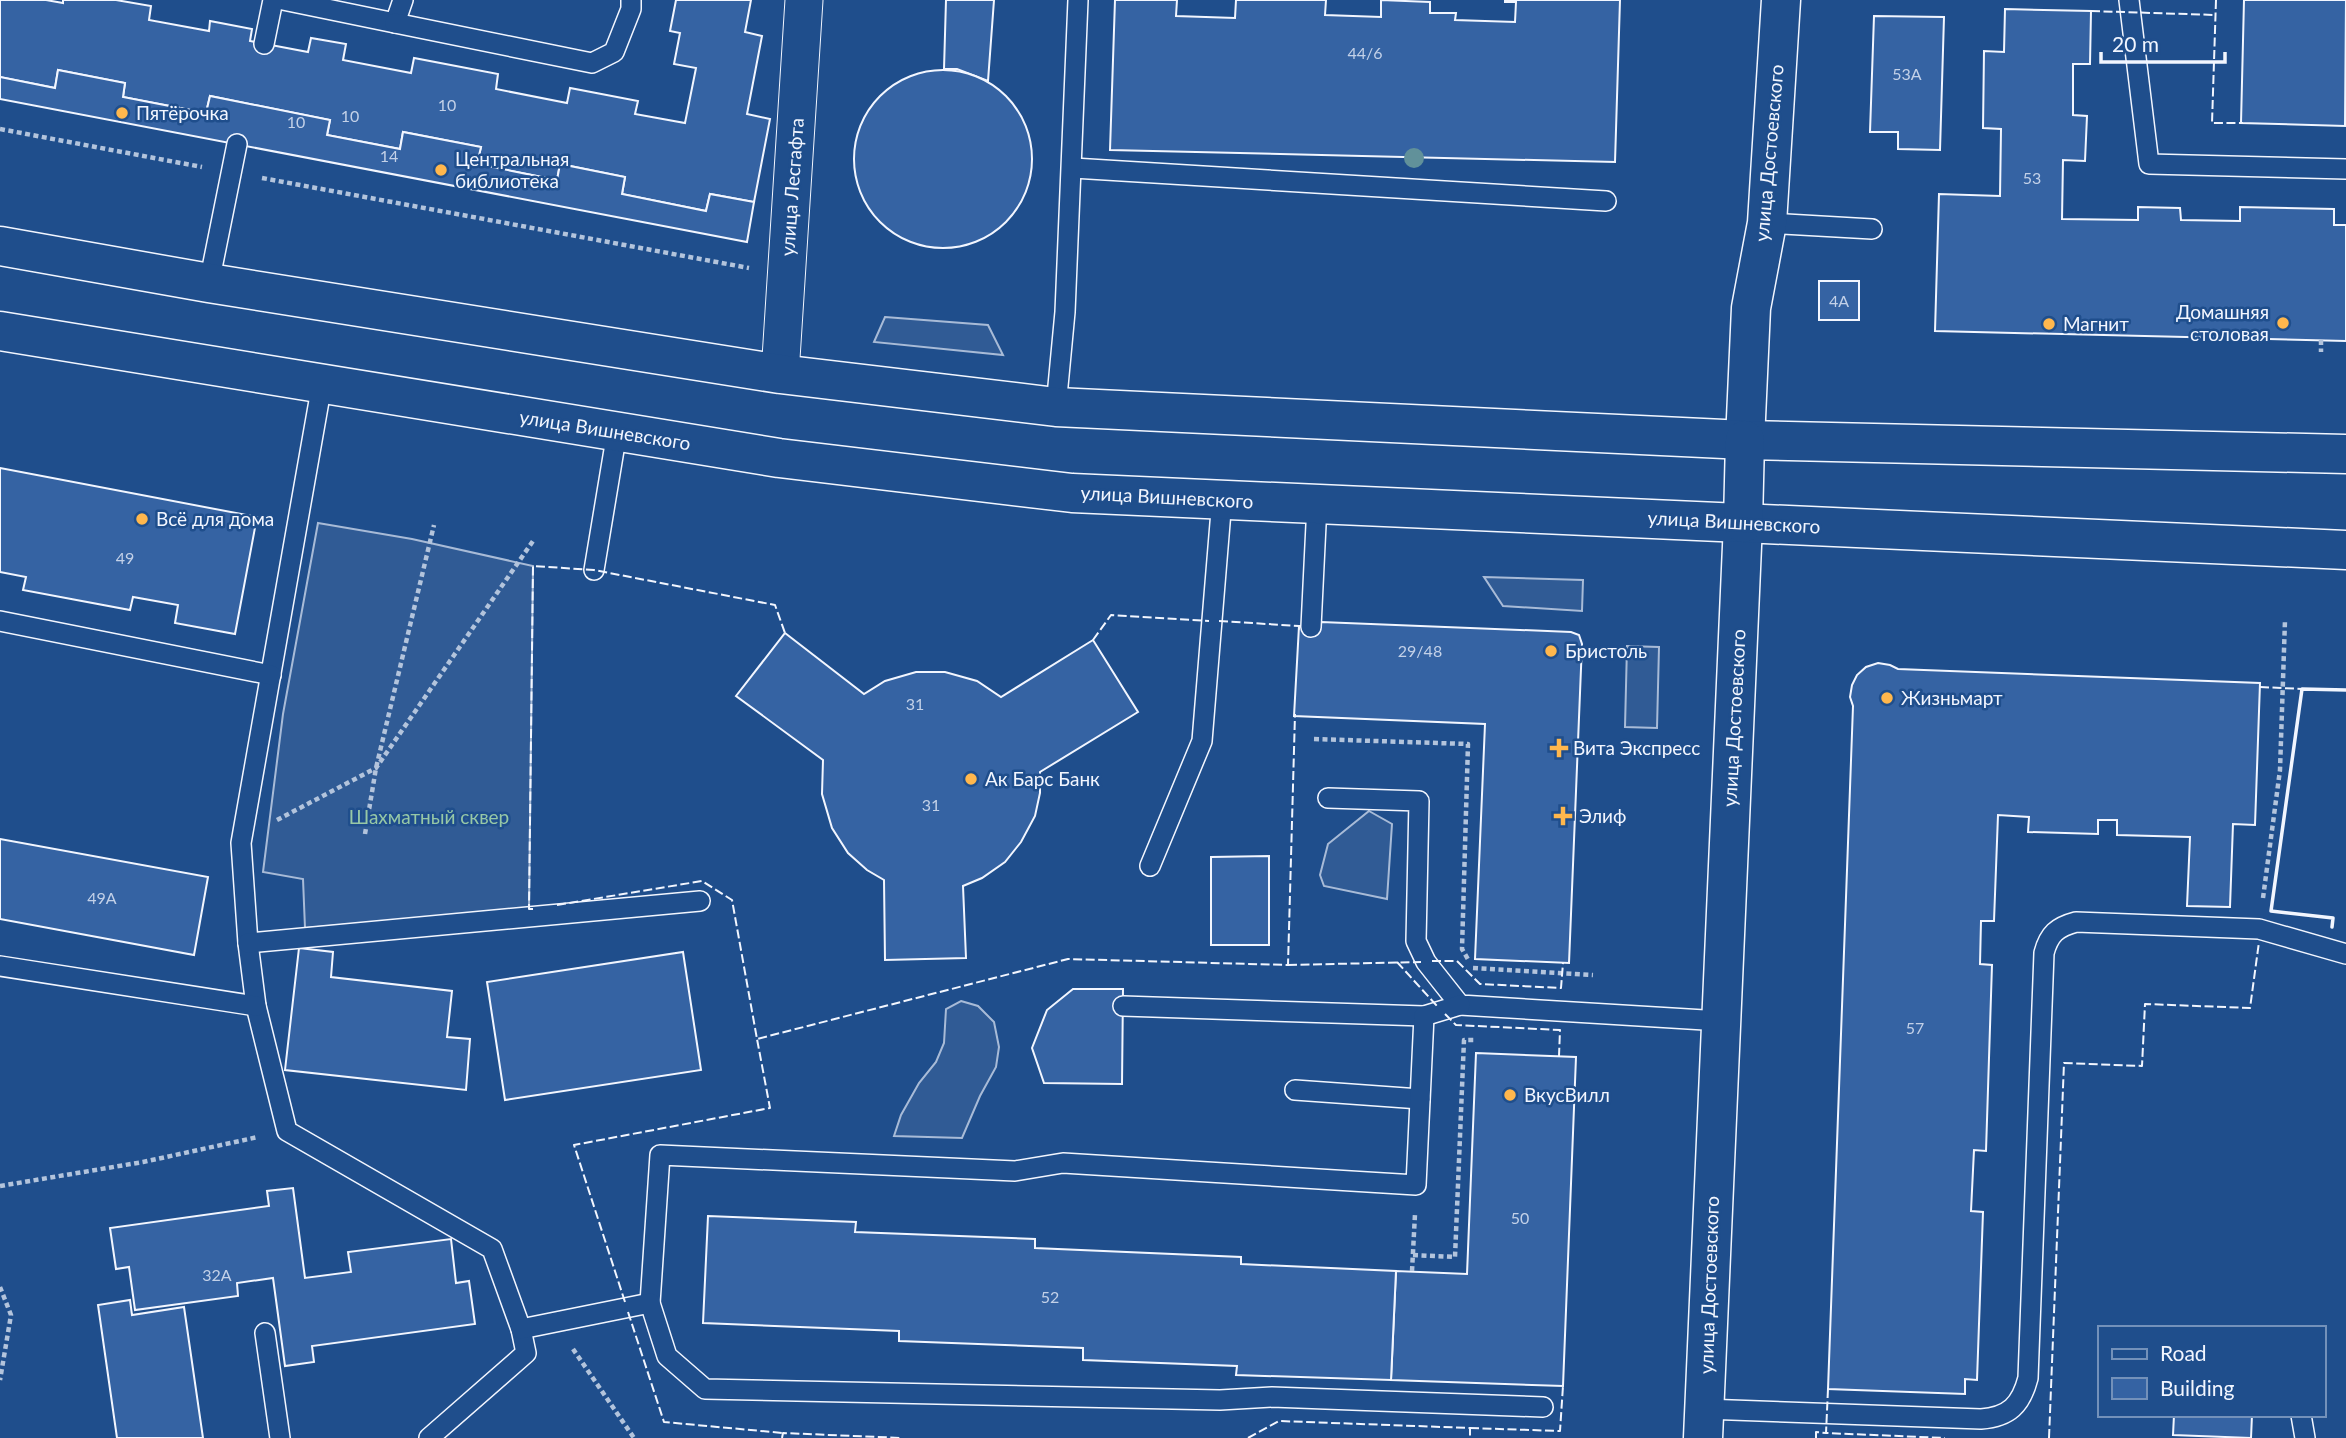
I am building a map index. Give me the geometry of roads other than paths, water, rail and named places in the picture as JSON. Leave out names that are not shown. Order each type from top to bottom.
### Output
[{"type":"main road","name":"улица Достоевского","points":[[1703,1423],[1751,309],[1767,223],[1781,0]]},
{"type":"main road","points":[[0,246],[209,283],[780,374],[1056,407],[1745,440],[2346,454]]},
{"type":"main road","name":"улица Вишневского","points":[[0,331],[779,458],[1072,493],[2346,550]]},
{"type":"street","name":"улица Лесгафта","points":[[780,374],[804,0]]},
{"type":"lane","points":[[264,44],[273,0]]},
{"type":"lane","points":[[283,0],[592,63],[614,52],[631,9],[631,0]]},
{"type":"lane","points":[[395,23],[402,0]]},
{"type":"lane","points":[[1056,407],[1065,312],[1073,167],[1078,0]]},
{"type":"lane","points":[[2129,0],[2148,164],[2346,169]]},
{"type":"lane","points":[[209,283],[237,144]]},
{"type":"lane","points":[[1073,167],[1606,201]]},
{"type":"lane","points":[[1767,223],[1872,229]]},
{"type":"lane","points":[[322,384],[241,843],[248,943],[256,1006],[287,1131],[492,1249],[522,1329],[526,1353],[429,1438]]},
{"type":"lane","points":[[594,570],[617,432]]},
{"type":"lane","points":[[1150,866],[1202,741],[1222,499]]},
{"type":"lane","points":[[1311,626],[1317,504]]},
{"type":"lane","points":[[0,621],[271,676]]},
{"type":"lane","points":[[1328,798],[1419,801],[1416,941],[1426,962],[1460,1005]]},
{"type":"lane","points":[[248,943],[700,901]]},
{"type":"lane","points":[[1703,1423],[1981,1419],[2003,1414],[2016,1406],[2024,1395],[2028,1378],[2044,953],[2047,941],[2054,931],[2076,922],[2259,929],[2346,954]]},
{"type":"lane","points":[[0,966],[256,1006]]},
{"type":"lane","points":[[1123,1006],[1424,1016],[1460,1005],[1721,1021]]},
{"type":"lane","points":[[1424,1016],[1416,1185],[1063,1163],[1015,1171],[660,1155],[650,1303],[667,1356],[705,1389],[1206,1400],[1272,1397],[1543,1407]]},
{"type":"lane","points":[[1295,1090],[1420,1099]]},
{"type":"lane","points":[[522,1329],[650,1303]]},
{"type":"lane","points":[[264,1333],[280,1438]]},
{"type":"lane","points":[[2301,1417],[2305,1438]]},
{"type":"place","name":"Пятёрочка","points":[[122,113]]},
{"type":"place","name":"Центральная библиотека","points":[[441,170]]},
{"type":"place","name":"Домашняя столовая","points":[[2283,323]]},
{"type":"place","name":"Магнит","points":[[2049,324]]},
{"type":"place","name":"Всё для дома","points":[[142,519]]},
{"type":"place","name":"Бристоль","points":[[1551,651]]},
{"type":"place","name":"Жизньмарт","points":[[1887,698]]},
{"type":"place","name":"Вита Экспресс","points":[[1559,748]]},
{"type":"place","name":"Ак Барс Банк","points":[[971,779]]},
{"type":"place","name":"Элиф","points":[[1563,816]]},
{"type":"place","name":"ВкусВилл","points":[[1510,1095]]},
{"type":"park label","name":"Шахматный сквер","points":[[429,817]]}]
